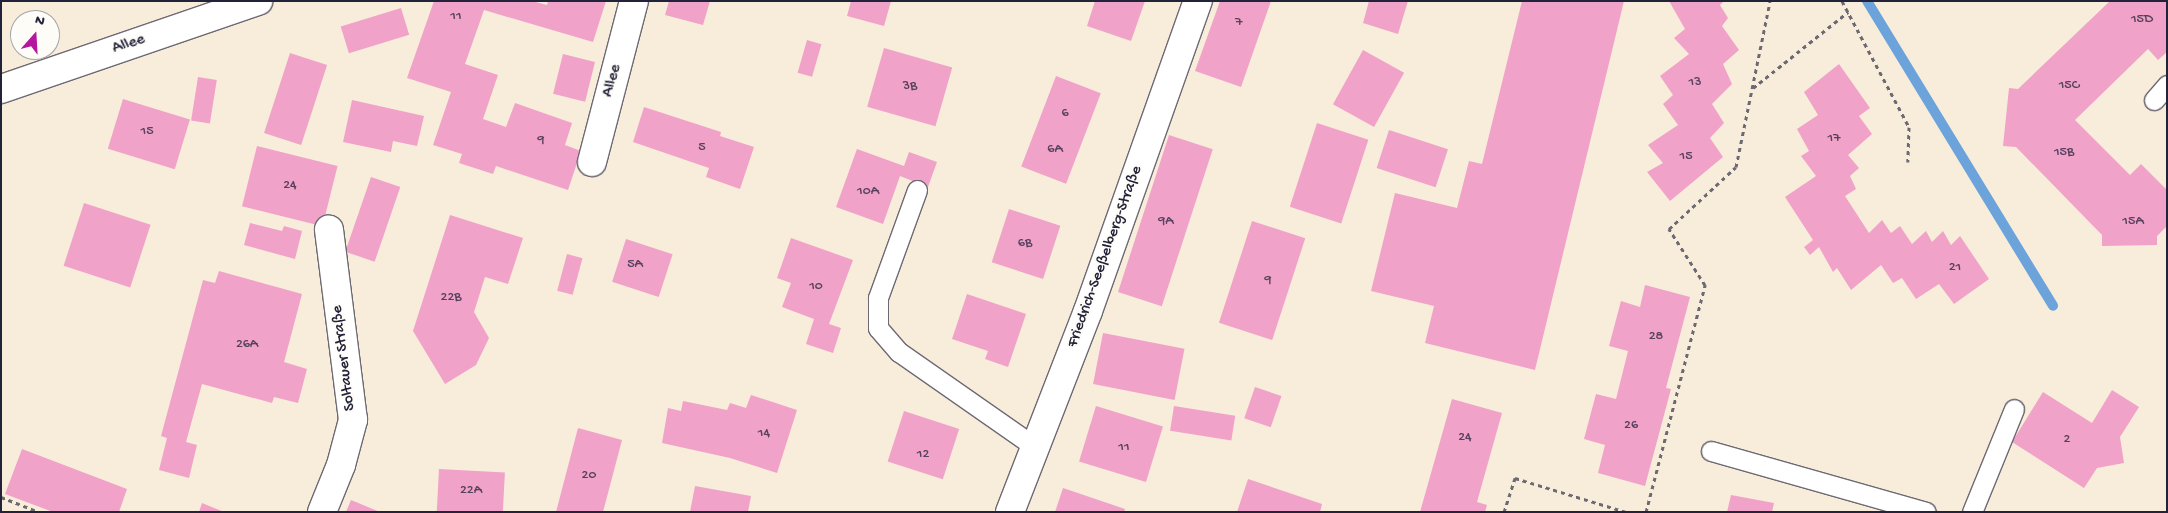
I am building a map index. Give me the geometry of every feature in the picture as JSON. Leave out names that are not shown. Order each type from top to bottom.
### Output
[{"type":"street","name":"Allee","points":[[1,88],[258,1]]},
{"type":"street","name":"Allee","points":[[592,162],[634,1]]},
{"type":"street","name":"Friedrich-Seeßelberg-Straße","points":[[1010,512],[1088,310],[1198,1]]},
{"type":"street","name":"Soltauer Straße","points":[[322,512],[341,465],[353,420],[330,230]]},
{"type":"lane","points":[[2154,100],[2167,85]]},
{"type":"lane","points":[[917,190],[878,298],[878,328],[900,352],[1035,447]]},
{"type":"lane","points":[[1972,512],[2014,409]]},
{"type":"lane","points":[[1711,451],[1926,512]]},
{"type":"path","points":[[1646,512],[1705,285],[1669,229],[1736,167],[1770,1]]},
{"type":"path","points":[[1842,1],[1908,127],[1908,162]]},
{"type":"path","points":[[1752,89],[1848,12]]},
{"type":"path","points":[[1504,512],[1515,478],[1626,512]]},
{"type":"path","points":[[1,497],[39,512]]},
{"type":"building","points":[[434,1],[532,1],[547,5],[548,1],[606,1],[593,42],[484,10],[465,64],[498,75],[483,119],[506,127],[515,103],[572,123],[565,145],[581,151],[568,190],[496,166],[493,174],[459,163],[462,154],[433,145],[451,92],[407,78]]},
{"type":"building","points":[[669,1],[710,1],[703,25],[665,15]]},
{"type":"building","points":[[851,1],[891,1],[884,26],[847,16]]},
{"type":"building","points":[[1095,1],[1145,1],[1131,41],[1087,26]]},
{"type":"building","points":[[1220,1],[1271,1],[1241,87],[1195,71]]},
{"type":"building","points":[[1369,1],[1408,1],[1398,34],[1363,23]]},
{"type":"building","points":[[1522,1],[1624,1],[1535,370],[1425,343],[1434,306],[1371,291],[1395,193],[1457,208],[1469,161],[1482,164]]},
{"type":"building","points":[[1669,1],[1724,1],[1720,5],[1728,18],[1722,26],[1739,50],[1723,64],[1732,84],[1712,104],[1724,123],[1710,138],[1723,157],[1670,201],[1647,172],[1663,163],[1648,145],[1678,125],[1663,104],[1673,95],[1660,76],[1689,54],[1674,38],[1685,29]]},
{"type":"building","points":[[2110,1],[2167,1],[2167,52],[2158,60],[2148,49],[2075,120],[2130,175],[2141,164],[2167,190],[2167,226],[2157,236],[2157,245],[2102,246],[2102,235],[2016,147],[2003,146],[2009,88],[2018,89]]},
{"type":"building","points":[[401,8],[409,35],[349,53],[341,26]]},
{"type":"building","points":[[807,40],[821,44],[812,77],[798,73]]},
{"type":"building","points":[[884,48],[952,68],[935,126],[867,107]]},
{"type":"building","points":[[1363,50],[1404,73],[1374,127],[1333,104]]},
{"type":"building","points":[[290,53],[327,65],[301,145],[264,133]]},
{"type":"building","points":[[563,54],[595,62],[585,102],[553,94]]},
{"type":"building","points":[[1839,64],[1870,108],[1859,116],[1872,134],[1848,155],[1859,168],[1850,176],[1856,189],[1845,196],[1869,233],[1882,220],[1891,233],[1900,226],[1912,244],[1926,231],[1932,242],[1943,231],[1951,245],[1960,236],[1989,279],[1954,304],[1939,284],[1916,299],[1902,278],[1893,283],[1881,265],[1851,290],[1837,268],[1833,272],[1819,247],[1810,255],[1804,247],[1813,240],[1785,197],[1816,176],[1801,156],[1809,151],[1797,129],[1818,115],[1804,92]]},
{"type":"building","points":[[1056,76],[1101,93],[1066,184],[1021,167]]},
{"type":"building","points":[[198,77],[217,80],[210,123],[191,120]]},
{"type":"building","points":[[123,99],[190,119],[175,169],[108,149]]},
{"type":"building","points":[[352,100],[424,116],[417,146],[393,141],[391,152],[343,142]]},
{"type":"building","points":[[644,107],[721,132],[720,136],[754,147],[740,189],[706,177],[709,168],[633,142]]},
{"type":"building","points":[[1317,123],[1368,140],[1341,223],[1290,207]]},
{"type":"building","points":[[1389,130],[1448,149],[1436,187],[1377,168]]},
{"type":"building","points":[[1169,135],[1213,149],[1162,306],[1118,292]]},
{"type":"building","points":[[257,146],[338,166],[323,226],[242,206]]},
{"type":"building","points":[[857,149],[904,166],[909,152],[937,162],[928,187],[900,176],[883,224],[836,207]]},
{"type":"building","points":[[371,177],[400,187],[375,262],[345,252]]},
{"type":"building","points":[[84,203],[151,225],[130,287],[64,266]]},
{"type":"building","points":[[1009,209],[1060,226],[1043,279],[992,262]]},
{"type":"building","points":[[450,215],[523,238],[508,284],[485,277],[474,312],[489,338],[476,365],[445,384],[413,331]]},
{"type":"building","points":[[1252,221],[1305,238],[1272,340],[1219,323]]},
{"type":"building","points":[[250,223],[282,231],[284,226],[302,231],[295,259],[244,245]]},
{"type":"building","points":[[791,238],[853,260],[829,324],[841,328],[833,353],[806,344],[814,319],[782,307],[791,283],[777,278]]},
{"type":"building","points":[[626,239],[673,254],[659,297],[612,282]]},
{"type":"building","points":[[567,254],[582,258],[573,295],[557,291]]},
{"type":"building","points":[[219,271],[302,294],[284,362],[307,369],[298,403],[274,397],[272,403],[202,384],[186,442],[197,445],[189,478],[159,470],[167,438],[161,436],[203,280],[215,283]]},
{"type":"building","points":[[1645,285],[1690,297],[1666,388],[1671,389],[1645,486],[1598,473],[1605,445],[1584,439],[1596,394],[1616,399],[1628,351],[1609,346],[1621,301],[1640,307]]},
{"type":"building","points":[[967,294],[1026,314],[1008,367],[985,359],[988,351],[952,339]]},
{"type":"building","points":[[1103,333],[1184,349],[1175,400],[1093,384]]},
{"type":"building","points":[[1255,387],[1281,396],[1271,427],[1244,418]]},
{"type":"building","points":[[2112,390],[2139,407],[2120,437],[2124,463],[2097,468],[2084,488],[2012,442],[2043,392],[2092,423]]},
{"type":"building","points":[[751,395],[797,410],[777,473],[730,458],[662,443],[668,408],[681,411],[683,401],[727,410],[730,403],[746,408]]},
{"type":"building","points":[[1452,399],[1502,413],[1477,502],[1487,505],[1485,512],[1420,512]]},
{"type":"building","points":[[1096,406],[1163,426],[1146,482],[1079,461]]},
{"type":"building","points":[[1174,406],[1235,416],[1231,440],[1170,431]]},
{"type":"building","points":[[904,411],[959,429],[943,479],[888,461]]},
{"type":"building","points":[[578,428],[622,440],[603,512],[556,512]]},
{"type":"building","points":[[22,449],[127,489],[119,512],[53,512],[5,494]]},
{"type":"building","points":[[439,469],[505,472],[503,512],[437,512]]},
{"type":"building","points":[[1248,479],[1322,504],[1320,512],[1237,512]]},
{"type":"building","points":[[695,486],[751,496],[748,512],[690,512]]},
{"type":"building","points":[[1063,488],[1125,509],[1124,512],[1055,512]]},
{"type":"building","points":[[1731,495],[1774,503],[1772,512],[1727,512]]},
{"type":"building","points":[[351,500],[380,512],[346,512]]},
{"type":"building","points":[[202,503],[224,512],[199,512]]},
{"type":"waterway","points":[[1867,1],[2053,306]]}]
